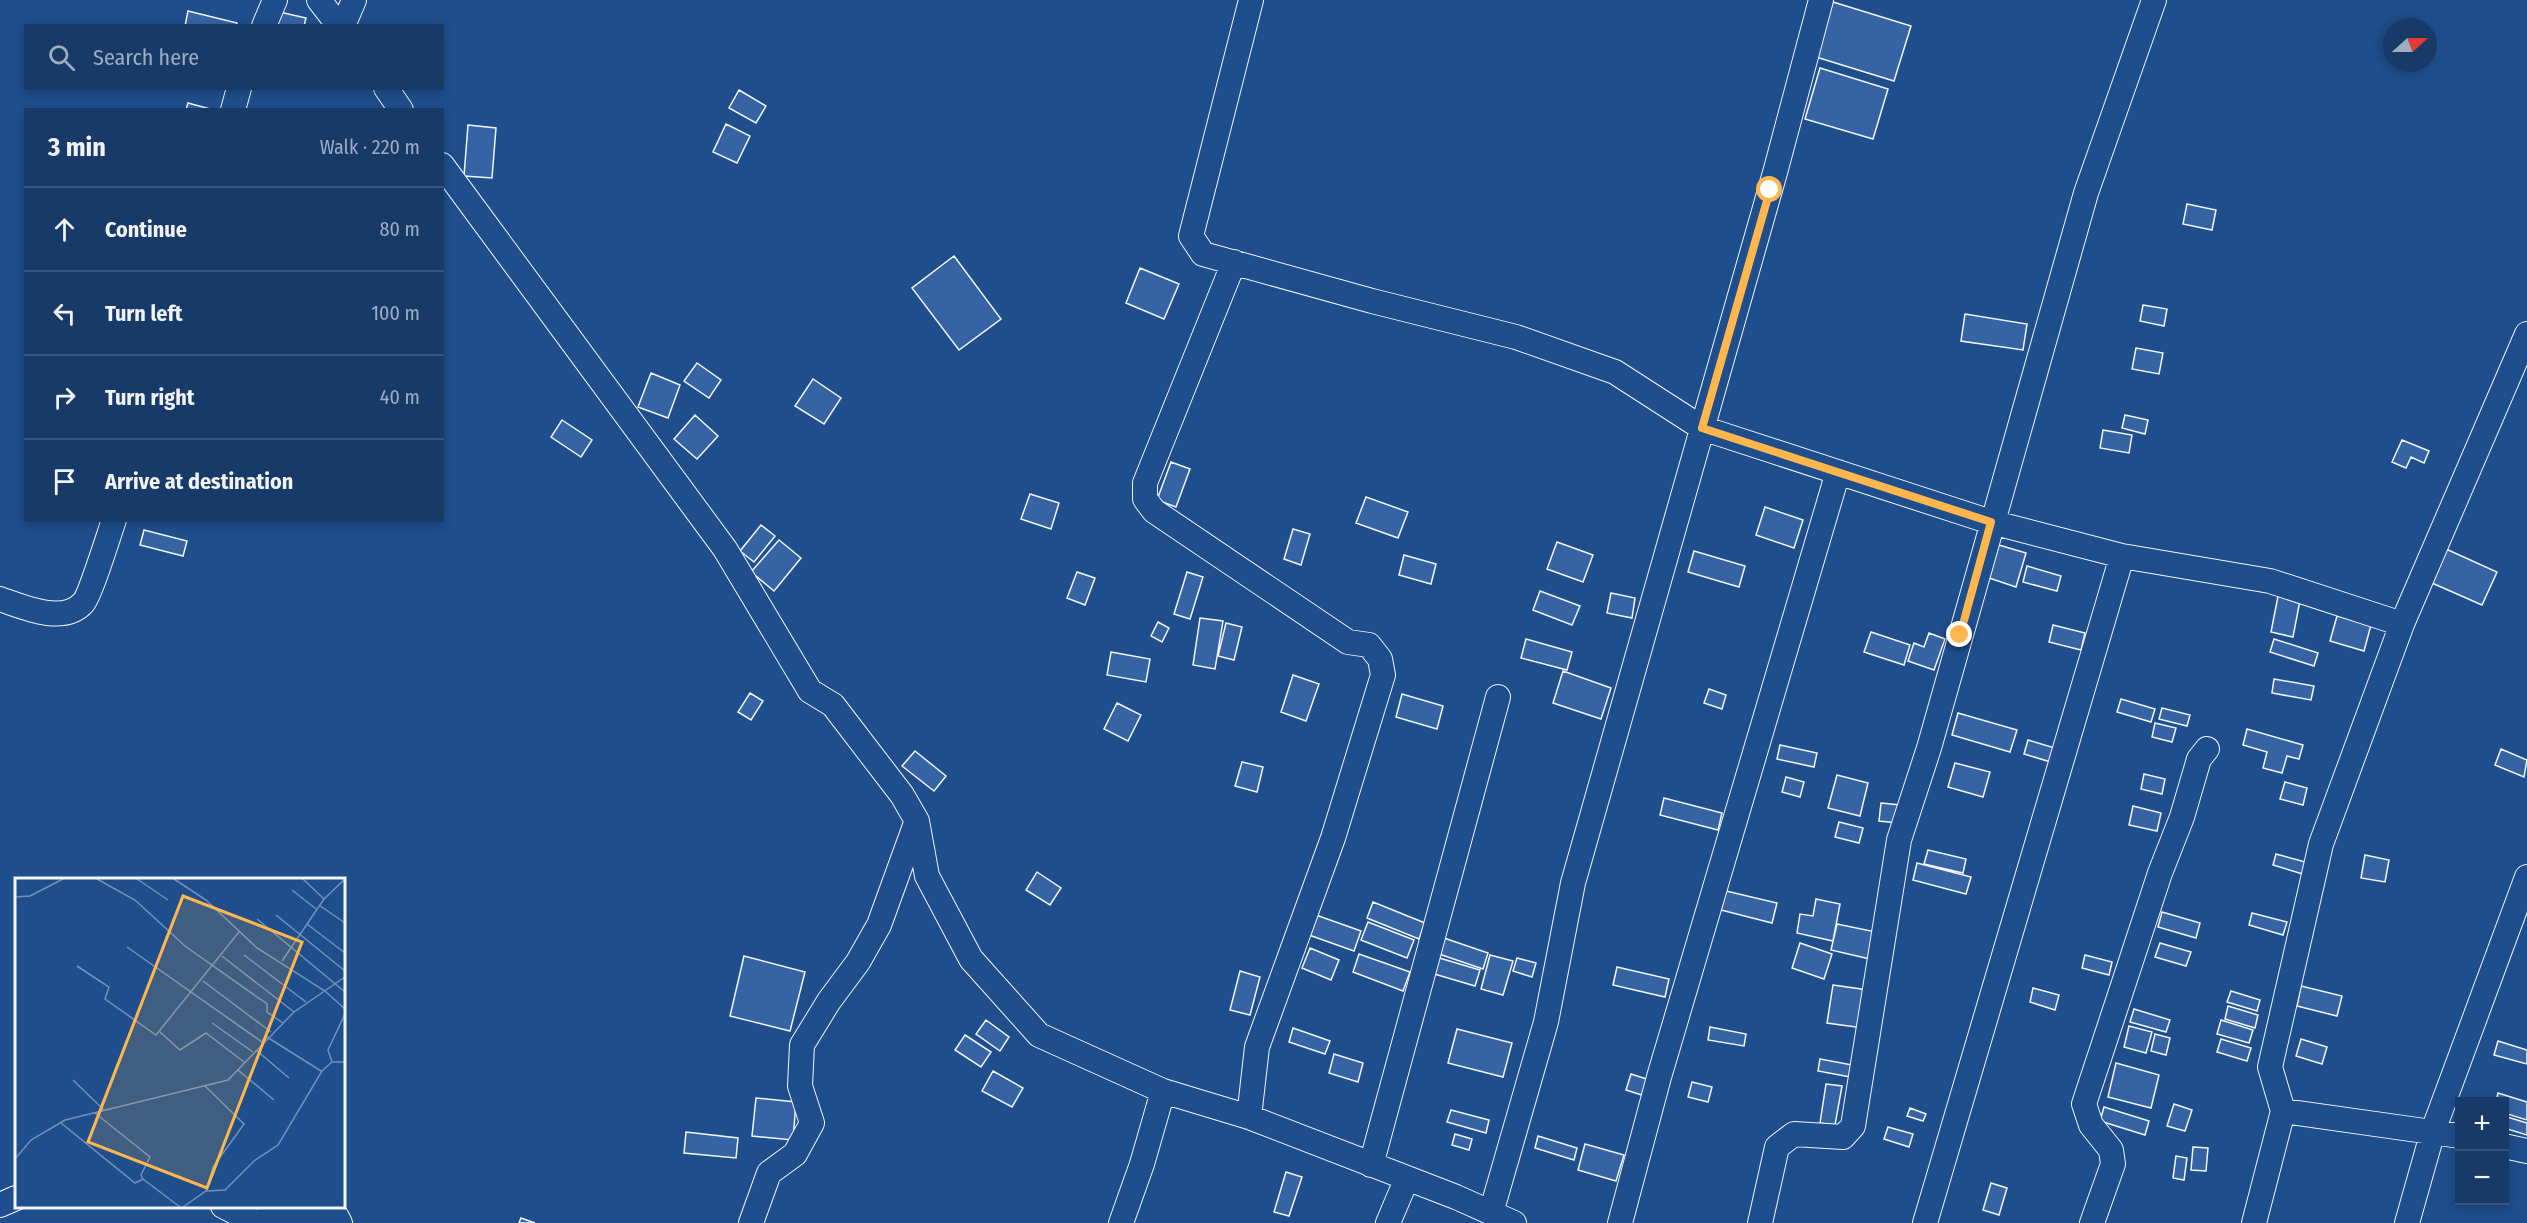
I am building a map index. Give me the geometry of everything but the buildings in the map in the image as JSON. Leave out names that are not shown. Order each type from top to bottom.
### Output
[{"type":"street","points":[[265,24],[275,0]]},
{"type":"street","points":[[319,0],[339,24]]},
{"type":"street","points":[[342,24],[354,0]]},
{"type":"street","points":[[1251,0],[1191,236],[1203,254],[1372,301],[1516,337],[1615,372],[1702,428],[1991,522],[2122,556],[2270,581],[2402,624]]},
{"type":"street","points":[[1491,1213],[1546,1022],[1573,883],[1776,169],[1821,0]]},
{"type":"street","points":[[1760,1223],[1778,1147],[1794,1134],[1843,1137],[1853,1126],[1899,840],[1929,748],[1991,522],[2086,193],[2154,0]]},
{"type":"street","points":[[234,108],[238,90]]},
{"type":"street","points":[[387,90],[400,108]]},
{"type":"street","points":[[444,168],[725,549],[810,691],[833,705],[902,795],[917,821],[927,876],[971,959],[1039,1035],[1163,1091],[1249,1117],[1407,1178],[1514,1223]]},
{"type":"street","points":[[1234,262],[1145,483],[1144,499],[1154,512],[1348,642],[1369,645],[1380,659],[1383,675],[1333,838],[1257,1047],[1249,1117]]},
{"type":"street","points":[[2254,1223],[2283,1111],[2270,1067],[2321,844],[2402,624],[2527,334]]},
{"type":"street","points":[[1620,1223],[1662,1065],[1838,472]]},
{"type":"street","points":[[0,599],[34,611],[67,613],[84,603],[113,522]]},
{"type":"street","points":[[1925,1223],[2122,556]]},
{"type":"street","points":[[1371,1166],[1498,697]]},
{"type":"street","points":[[2092,1223],[2113,1164],[2111,1150],[2091,1125],[2084,1104],[2199,759],[2207,749]]},
{"type":"street","points":[[751,1223],[769,1173],[795,1154],[812,1123],[800,1086],[802,1045],[829,1000],[858,962],[879,925],[917,821]]},
{"type":"street","points":[[2407,1223],[2433,1131],[2527,877]]},
{"type":"street","points":[[1121,1223],[1142,1164],[1163,1091]]},
{"type":"street","points":[[2283,1111],[2455,1135]]},
{"type":"street","points":[[2509,1147],[2527,1151]]},
{"type":"street","points":[[1388,1223],[1407,1178]]},
{"type":"street","points":[[0,1205],[15,1198]]},
{"type":"street","points":[[227,1208],[254,1222],[307,1213],[337,1217],[340,1223]]},
{"type":"route","points":[[1770,190],[1702,428],[1991,522],[1960,635]]}]
